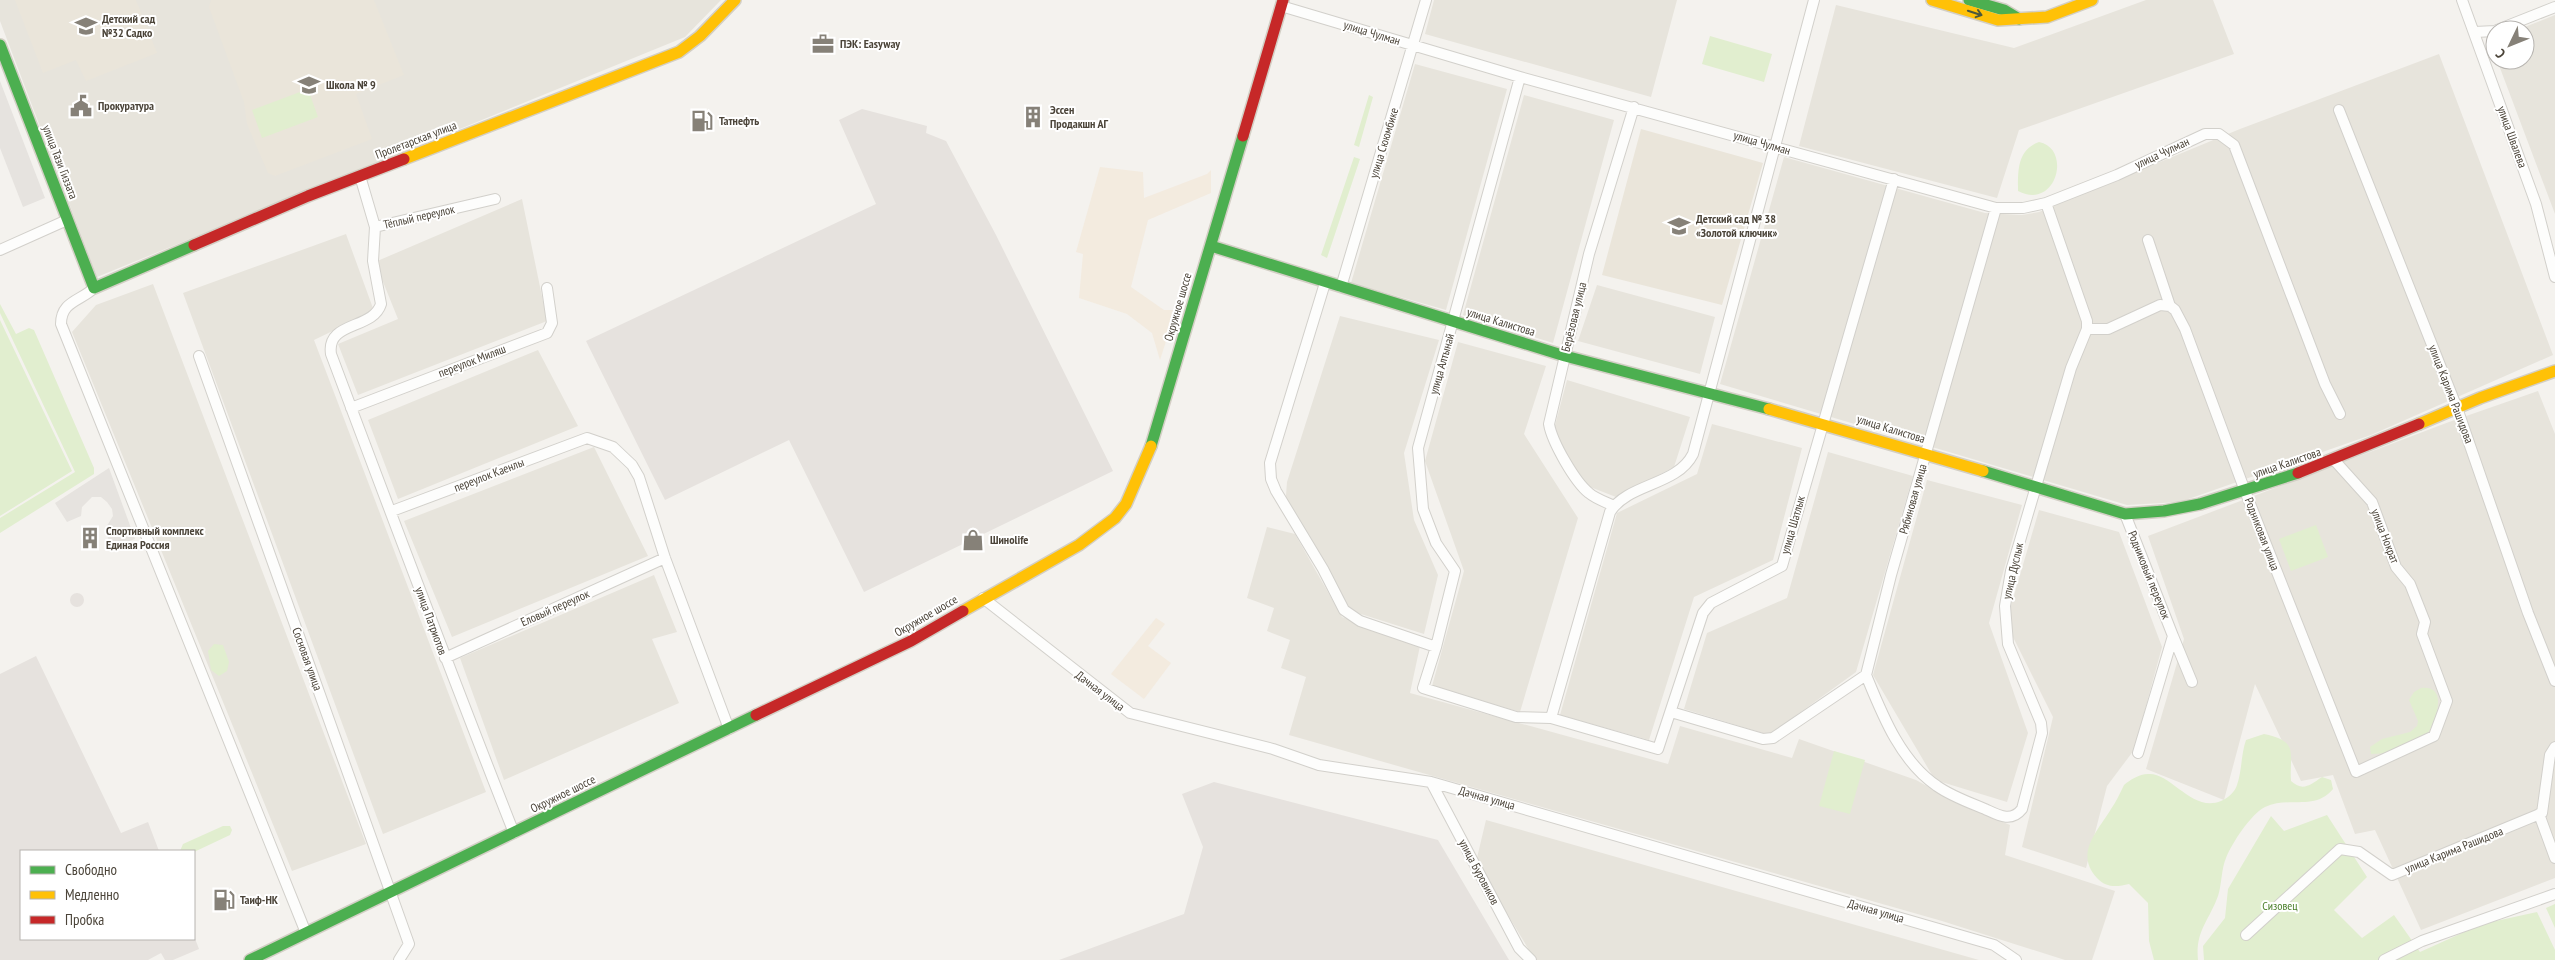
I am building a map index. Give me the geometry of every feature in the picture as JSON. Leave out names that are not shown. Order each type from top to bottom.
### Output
[{"type":"street","name":"Пролетарская улица","points":[[94,288],[308,196],[679,52],[700,36],[735,0]]},
{"type":"street","name":"улица Сююмбике","points":[[1341,287],[1426,0]]},
{"type":"street","points":[[1551,718],[1610,512],[1614,506],[1685,467],[1693,454],[1814,0]]},
{"type":"street","points":[[1932,0],[1998,20],[2047,17],[2092,0]]},
{"type":"street","points":[[1969,0],[2004,10],[2019,19]]},
{"type":"street","name":"улица Швалева","points":[[2462,0],[2536,204],[2555,277]]},
{"type":"street","name":"улица Чулман","points":[[1282,3],[1520,77],[1996,208],[2023,208],[2046,203],[2117,175],[2205,134],[2219,134],[2234,145],[2325,384],[2340,414]]},
{"type":"street","name":"Окружное шоссе","points":[[250,960],[729,729],[788,698],[911,641],[983,598],[1079,545],[1115,518],[1126,504],[1141,473],[1151,446],[1282,3]]},
{"type":"street","points":[[2522,20],[2555,7]]},
{"type":"street","points":[[2475,32],[2485,31]]},
{"type":"street","name":"улица Тази Гиззата","points":[[0,44],[94,288]]},
{"type":"street","name":"улица Алтынай","points":[[1520,77],[1418,448],[1423,509],[1436,543],[1455,571],[1436,647],[1423,688],[1516,717],[1551,718]]},
{"type":"street","name":"Берёзовая улица","points":[[1614,506],[1593,496],[1581,485],[1550,431],[1550,420],[1589,254],[1609,194],[1634,107]]},
{"type":"street","name":"улица Карима Рашидова","points":[[2339,110],[2458,408],[2528,613],[2555,681]]},
{"type":"street","points":[[360,176],[375,227]]},
{"type":"street","name":"улица Шатлык","points":[[1551,718],[1658,749],[1698,625],[1706,608],[1782,566],[1894,179]]},
{"type":"street","name":"Тёплый переулок","points":[[352,406],[330,348],[336,334],[373,317],[380,309],[381,297],[373,261],[375,227],[495,199]]},
{"type":"street","points":[[2046,203],[2087,315],[2087,329],[2108,329],[2160,305],[2170,306]]},
{"type":"street","name":"Рябиновая улица","points":[[1866,675],[1890,575],[1996,208]]},
{"type":"street","points":[[0,250],[67,220]]},
{"type":"street","name":"Родниковая улица","points":[[2148,240],[2170,306],[2175,310],[2185,329],[2245,491],[2356,772]]},
{"type":"street","name":"улица Калистова","points":[[1211,246],[1565,356],[1823,423],[2125,514],[2154,514],[2181,510],[2245,491],[2335,461],[2458,408],[2555,371]]},
{"type":"street","points":[[1325,282],[1270,463],[1271,479],[1276,491],[1323,569],[1344,610],[1360,621],[1436,647]]},
{"type":"street","points":[[94,288],[86,296],[72,301],[65,308],[61,324],[306,932]]},
{"type":"street","name":"переулок Миляш","points":[[352,406],[547,333],[552,323],[546,288]]},
{"type":"street","name":"улица Дуслык","points":[[1866,675],[1880,710],[1903,751],[1923,775],[1948,793],[2001,816],[2012,817],[2019,813],[2022,809],[2042,733],[2041,723],[2008,644],[2005,606],[2011,571],[2036,486],[2071,368],[2087,329]]},
{"type":"street","name":"Сосновая улица","points":[[199,356],[409,944],[398,960]]},
{"type":"street","name":"улица Патриотов","points":[[352,406],[445,658],[514,833]]},
{"type":"street","name":"переулок Каенлы","points":[[392,511],[586,438],[613,448],[632,465],[639,477],[665,558]]},
{"type":"street","name":"улица Нократ","points":[[2335,461],[2372,502],[2396,567],[2410,584],[2425,622],[2422,634],[2447,702],[2434,736],[2356,772]]},
{"type":"street","name":"Родниковый переулок","points":[[2125,514],[2192,682]]},
{"type":"street","points":[[665,558],[729,729]]},
{"type":"street","name":"Еловый переулок","points":[[445,658],[665,558]]},
{"type":"street","name":"Дачная улица","points":[[983,598],[1130,713],[1273,749],[1319,765],[1431,782],[1994,945],[2016,960]]},
{"type":"street","points":[[2138,753],[2173,636]]},
{"type":"street","points":[[1671,712],[1763,740],[1772,738],[1866,675]]},
{"type":"street","points":[[2555,747],[2550,755],[2542,813],[2539,814],[2555,858]]},
{"type":"street","name":"улица Буровиков","points":[[1431,782],[1519,948],[1532,960]]},
{"type":"street","name":"улица Карима Рашидова","points":[[2246,935],[2340,848],[2359,852],[2392,875],[2539,814]]},
{"type":"street","points":[[2384,960],[2422,941],[2555,894]]},
{"type":"street","points":[[1519,948],[1522,960]]},
{"type":"shaded area","points":[[0,0],[721,0],[685,37],[97,277],[0,21]]},
{"type":"shaded area","name":"Детский сад №32 Садко","points":[[15,0],[136,0],[157,53],[86,81],[76,60],[43,73]]},
{"type":"shaded area","name":"Школа № 9","points":[[211,0],[374,0],[404,75],[356,94],[372,139],[275,176],[268,173],[247,124],[244,102],[209,7]]},
{"type":"shaded area","points":[[1434,0],[1677,0],[1651,97],[1425,34]]},
{"type":"shaded area","points":[[2146,0],[2213,0],[2234,54],[2019,130],[1997,198],[1799,146],[1836,5],[2014,48]]},
{"type":"shaded area","points":[[2555,15],[2555,214],[2501,70],[2535,70],[2535,23]]},
{"type":"shaded area","points":[[2439,54],[2553,355],[2371,435],[2180,502],[2127,505],[1720,384],[1784,157],[1985,213],[2022,215],[2039,212],[2240,129]]},
{"type":"shaded area","points":[[1415,64],[1507,89],[1446,310],[1351,283]]},
{"type":"shaded area","points":[[0,81],[45,198],[23,207],[0,148]]},
{"type":"shaded area","points":[[1524,95],[1614,120],[1553,343],[1463,315]]},
{"type":"shaded area","points":[[862,109],[927,126],[926,133],[946,141],[996,235],[1113,471],[864,592],[789,440],[665,500],[586,341],[876,204],[839,120]]},
{"type":"shaded area","name":"Детский сад № 38 «Золотой ключик»","points":[[1641,129],[1763,163],[1722,305],[1602,275]]},
{"type":"shaded area","points":[[1100,167],[1143,172],[1144,198],[1207,174],[1211,170],[1211,193],[1148,220],[1131,287],[1164,310],[1176,310],[1160,360],[1152,333],[1127,314],[1079,298],[1083,254],[1076,252]]},
{"type":"shaded area","points":[[522,199],[547,321],[358,395],[338,344],[398,319],[375,262]]},
{"type":"shaded area","points":[[346,234],[374,311],[314,340],[486,792],[383,834],[183,293]]},
{"type":"shaded area","points":[[153,284],[366,844],[292,871],[72,332],[96,305]]},
{"type":"shaded area","points":[[1597,285],[1715,317],[1700,374],[1578,341]]},
{"type":"shaded area","points":[[1340,316],[1439,340],[1404,453],[1414,520],[1438,575],[1424,634],[1345,609],[1285,509],[1287,482]]},
{"type":"shaded area","points":[[1458,342],[1546,366],[1524,434],[1578,518],[1520,712],[1432,686],[1464,571],[1425,461]]},
{"type":"shaded area","points":[[538,350],[578,426],[398,499],[368,420]]},
{"type":"shaded area","points":[[1567,380],[1690,417],[1674,467],[1616,497],[1580,483],[1553,433]]},
{"type":"shaded area","points":[[2538,391],[2555,434],[2555,878],[2421,930],[2375,830],[2355,834],[2333,775],[2301,781],[2255,684],[2224,800],[2146,769],[2184,639],[2148,536],[2449,422]]},
{"type":"shaded area","points":[[1712,424],[1802,448],[1773,560],[1694,597],[1649,740],[1560,715],[1617,513],[1697,474]]},
{"type":"shaded area","points":[[594,447],[648,556],[452,637],[404,521]]},
{"type":"shaded area","points":[[1828,452],[1913,476],[1856,672],[1769,735],[1684,709],[1707,633],[1787,598]]},
{"type":"shaded area","points":[[109,468],[135,539],[111,547],[105,529],[113,516],[112,509],[101,497],[92,497],[82,507],[81,516],[67,522],[55,503]]},
{"type":"shaded area","points":[[1927,480],[2022,505],[1989,623],[2028,733],[2007,802],[1935,780],[1873,675]]},
{"type":"shaded area","points":[[2039,510],[2119,532],[2162,647],[2134,750],[2107,786],[2086,868],[2022,847],[2053,717],[2006,623]]},
{"type":"shaded area","points":[[1267,527],[1295,534],[1342,617],[1420,646],[1410,693],[1668,764],[1680,726],[1792,758],[1799,739],[1916,780],[1961,805],[2010,825],[2005,855],[2115,891],[2092,960],[2065,960],[1942,921],[1289,735],[1306,677],[1281,668],[1290,640],[1267,631],[1274,608],[1247,598]]},
{"type":"shaded area","points":[[654,575],[677,632],[652,639],[679,703],[504,780],[460,658]]},
{"type":"shaded area","points":[[77,593],[82,595],[84,600],[82,605],[77,607],[72,605],[70,600],[72,595]]},
{"type":"shaded area","points":[[1156,618],[1165,624],[1148,646],[1171,663],[1144,699],[1111,674]]},
{"type":"shaded area","points":[[36,656],[121,833],[148,822],[159,850],[20,850],[20,940],[195,939],[199,949],[173,960],[165,960],[161,953],[148,960],[0,960],[0,674]]},
{"type":"shaded area","points":[[1214,782],[1438,840],[1509,960],[1059,960],[1184,914],[1203,847],[1182,794]]},
{"type":"shaded area","points":[[1486,820],[1979,960],[1535,960],[1476,862]]},
{"type":"green space","points":[[1710,36],[1772,54],[1764,82],[1702,64]]},
{"type":"green space","points":[[308,89],[318,117],[262,138],[252,110]]},
{"type":"green space","points":[[1369,95],[1373,97],[1359,147],[1354,145]]},
{"type":"green space","points":[[2039,142],[2049,147],[2055,155],[2057,165],[2056,176],[2050,186],[2042,193],[2031,195],[2018,191],[2020,162],[2026,150]]},
{"type":"green space","points":[[1354,157],[1360,159],[1327,258],[1321,255]]},
{"type":"green space","points":[[0,304],[16,334],[29,328],[34,330],[94,468],[94,474],[0,533],[0,518],[75,472],[0,313]]},
{"type":"green space","points":[[0,320],[72,471],[0,516]]},
{"type":"green space","points":[[2316,525],[2328,557],[2291,571],[2279,539]]},
{"type":"green space","points":[[214,644],[223,645],[229,662],[227,671],[219,676],[211,670],[208,651]]},
{"type":"green space","points":[[2421,688],[2430,689],[2435,692],[2438,698],[2434,722],[2427,735],[2390,753],[2371,754],[2370,747],[2382,739],[2410,732],[2417,726],[2418,721],[2409,700],[2414,692]]},
{"type":"green space","points":[[2264,734],[2275,737],[2288,745],[2291,756],[2291,781],[2303,787],[2322,777],[2331,780],[2333,789],[2326,796],[2318,800],[2274,804],[2265,807],[2254,816],[2237,837],[2226,858],[2218,896],[2199,941],[2198,960],[2154,960],[2149,941],[2148,903],[2129,884],[2112,886],[2104,884],[2097,878],[2090,869],[2088,860],[2090,842],[2124,785],[2141,775],[2157,775],[2201,802],[2210,803],[2226,798],[2236,788],[2246,740]]},
{"type":"green space","points":[[1834,751],[1865,760],[1850,814],[1819,806]]},
{"type":"green space","name":"Сизовец","points":[[2327,815],[2367,877],[2334,910],[2362,938],[2394,915],[2420,952],[2482,924],[2537,912],[2555,950],[2555,960],[2204,960],[2203,946],[2225,918],[2228,889],[2271,816],[2284,831]]},
{"type":"green space","points":[[223,826],[230,826],[232,830],[230,835],[195,852],[195,850],[180,850],[183,844]]},
{"type":"green space","points":[[2555,904],[2555,928],[2546,908]]},
{"type":"traffic: fast","points":[[1969,0],[2004,10],[2019,19]]},
{"type":"traffic: fast","points":[[0,45],[94,288],[194,245]]},
{"type":"traffic: fast","points":[[1151,446],[1243,136]]},
{"type":"traffic: fast","points":[[1211,246],[1565,356],[1769,409]]},
{"type":"traffic: fast","points":[[1983,471],[2125,514],[2164,511],[2200,504],[2298,473]]},
{"type":"traffic: fast","points":[[250,960],[756,715]]},
{"type":"traffic: slow","points":[[404,159],[679,52],[700,36],[735,0]]},
{"type":"traffic: slow","points":[[1932,0],[1998,20],[2047,17],[2092,0]]},
{"type":"traffic: slow","points":[[2419,424],[2480,398],[2555,371]]},
{"type":"traffic: slow","points":[[1769,409],[1983,471]]},
{"type":"traffic: slow","points":[[963,611],[1079,545],[1115,518],[1126,504],[1151,446]]},
{"type":"traffic: jam","points":[[1243,136],[1283,0]]},
{"type":"traffic: jam","points":[[194,245],[308,196],[404,159]]},
{"type":"traffic: jam","points":[[2298,473],[2419,424]]},
{"type":"traffic: jam","points":[[756,715],[911,641],[963,611]]},
{"type":"place","name":"Детский сад №32 Садко","points":[[86,26]]},
{"type":"place","name":"ПЭК: Easyway","points":[[823,44]]},
{"type":"place","name":"Школа № 9","points":[[309,85]]},
{"type":"place","name":"Прокуратура","points":[[81,106]]},
{"type":"place","name":"Эссен Продакшн АГ","points":[[1033,117]]},
{"type":"place","name":"Татнефть","points":[[702,121]]},
{"type":"place","name":"Детский сад № 38 «Золотой ключик»","points":[[1679,226]]},
{"type":"place","name":"Спортивный комплекс Единая Россия","points":[[90,538]]},
{"type":"place","name":"Шиноlife","points":[[973,540]]},
{"type":"place","name":"Таиф-НК","points":[[224,900]]}]
